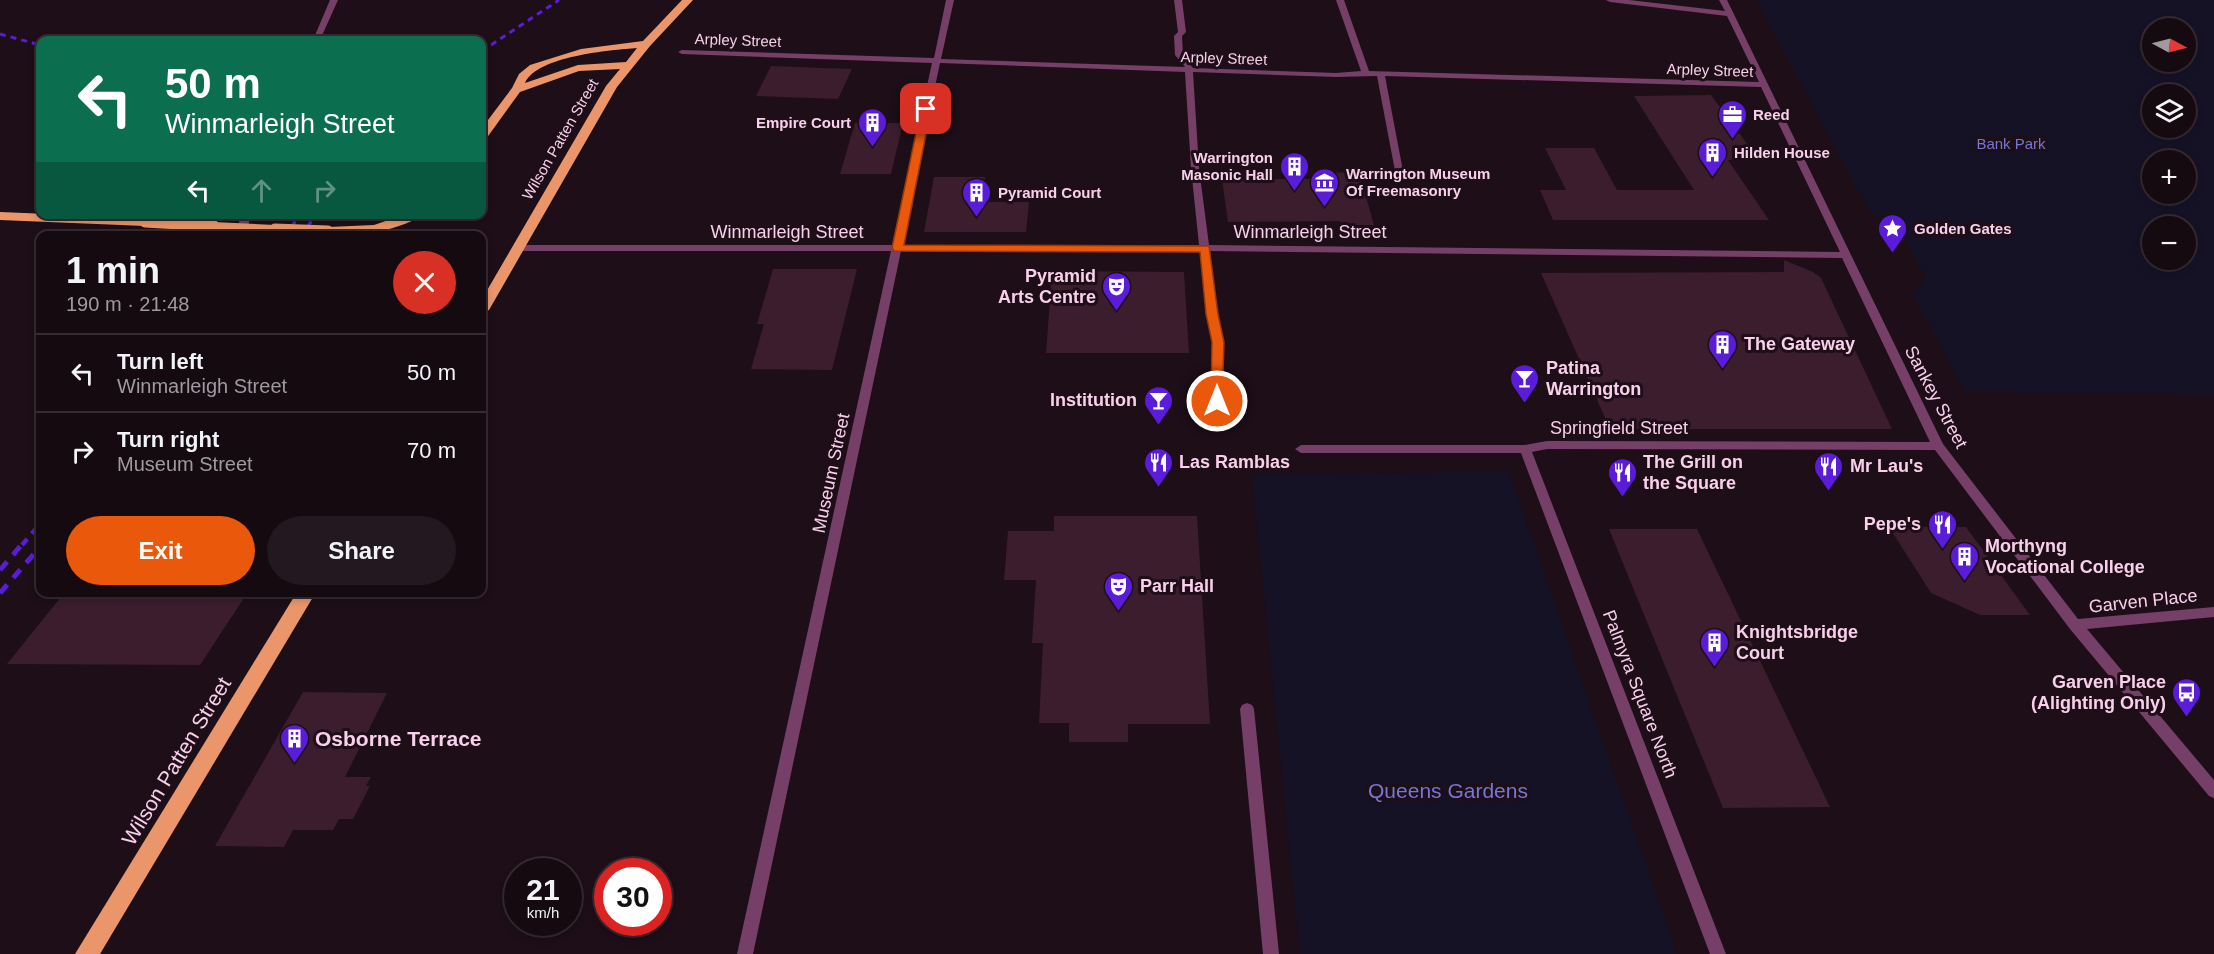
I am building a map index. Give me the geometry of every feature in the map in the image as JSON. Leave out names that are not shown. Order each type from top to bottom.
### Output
[{"type":"highway","name":"Wilson Patten Street","points":[[486,303],[596,112],[645,44],[688,0]]},
{"type":"highway","points":[[486,130],[516,90],[524,75],[543,64],[577,54],[645,44]]},
{"type":"highway","points":[[516,90],[578,69],[629,65]]},
{"type":"highway","points":[[0,216],[36,217]]},
{"type":"highway","points":[[72,219],[214,226],[244,221],[275,229],[354,231],[385,226],[404,219]]},
{"type":"highway","name":"Wilson Patten Street","points":[[87,954],[304,597]]},
{"type":"street","points":[[318,36],[333,0]]},
{"type":"street","name":"Museum Street","points":[[745,954],[950,0]]},
{"type":"street","points":[[1178,0],[1182,32],[1178,36],[1179,55],[1190,67],[1196,168],[1212,314],[1218,342],[1217,401]]},
{"type":"street","points":[[1340,0],[1366,73]]},
{"type":"street","points":[[1611,0],[1731,14]]},
{"type":"street","name":"Sankey Street","points":[[1724,0],[1938,446],[2075,625],[2214,791]]},
{"type":"street","name":"Arpley Street","points":[[682,52],[1189,71],[1336,75],[1366,73],[1765,85]]},
{"type":"street","points":[[1380,74],[1399,171]]},
{"type":"street","name":"Winmarleigh Street","points":[[519,248],[1205,248],[1847,255]]},
{"type":"street","name":"Springfield Street","points":[[1301,449],[1525,449],[1547,445],[1938,446]]},
{"type":"street","name":"Palmyra Square North","points":[[1525,449],[1718,954]]},
{"type":"street","name":"Garven Place","points":[[2075,625],[2214,612]]},
{"type":"street","points":[[1247,709],[1271,954]]},
{"type":"green space","name":"Bank Park","points":[[1756,0],[2214,0],[2214,395],[1965,392],[1911,291],[1919,288],[1926,277],[1902,234],[1870,212]]},
{"type":"green space","name":"Queens Gardens","points":[[1509,472],[1677,954],[1300,954],[1252,474]]},
{"type":"building","points":[[771,66],[852,69],[838,99],[756,96]]},
{"type":"building","name":"Hilden House","points":[[1711,95],[1756,156],[1743,157],[1746,160],[1728,160],[1769,220],[1553,220],[1540,190],[1566,190],[1545,148],[1594,148],[1617,190],[1694,190],[1634,96]]},
{"type":"building","name":"Empire Court","points":[[855,123],[903,123],[891,174],[840,174]]},
{"type":"building","name":"Warrington Masonic Hall","points":[[1359,172],[1374,225],[1341,225],[1340,221],[1228,222],[1222,179],[1321,179],[1320,173]]},
{"type":"building","name":"Pyramid Court","points":[[934,177],[985,177],[982,202],[1029,202],[1026,232],[924,232]]},
{"type":"building","name":"The Gateway","points":[[1784,260],[1813,272],[1821,278],[1892,429],[1610,429],[1541,273],[1784,272]]},
{"type":"building","points":[[773,269],[857,269],[832,370],[751,369],[764,324],[757,324]]},
{"type":"building","points":[[1052,271],[1184,272],[1189,353],[1046,353]]},
{"type":"building","name":"Parr Hall","points":[[1054,516],[1197,516],[1210,724],[1128,724],[1128,742],[1069,742],[1069,723],[1039,723],[1043,643],[1032,643],[1036,580],[1004,580],[1008,531],[1054,531]]},
{"type":"building","points":[[1889,527],[1966,527],[2030,615],[1980,615],[1931,593]]},
{"type":"building","name":"Knightsbridge Court","points":[[1609,529],[1697,529],[1830,807],[1723,808]]},
{"type":"building","points":[[61,597],[245,597],[200,665],[7,664]]},
{"type":"building","name":"Osborne Terrace","points":[[303,692],[387,693],[345,777],[371,777],[366,786],[370,786],[353,819],[339,819],[333,830],[293,830],[284,847],[215,846]]},
{"type":"railway","points":[[486,48],[559,0]]},
{"type":"railway","points":[[0,34],[36,44]]},
{"type":"railway","points":[[191,231],[192,219]]},
{"type":"railway","points":[[206,219],[206,231]]},
{"type":"railway","points":[[288,231],[297,219]]},
{"type":"railway","points":[[304,231],[313,219]]},
{"type":"railway","points":[[22,545],[36,529]]},
{"type":"railway","points":[[0,570],[23,543]]},
{"type":"railway","points":[[0,593],[36,552]]},
{"type":"place","name":"Reed","points":[[1732,140]]},
{"type":"place","name":"Empire Court","points":[[872,148]]},
{"type":"place","name":"Hilden House","points":[[1713,178]]},
{"type":"place","name":"Warrington Masonic Hall","points":[[1294,192]]},
{"type":"place","name":"Warrington Museum Of Freemasonry","points":[[1325,208]]},
{"type":"place","name":"Pyramid Court","points":[[977,218]]},
{"type":"place","name":"Golden Gates","points":[[1893,254]]},
{"type":"place","name":"Pyramid Arts Centre","points":[[1117,312]]},
{"type":"place","name":"The Gateway","points":[[1723,370]]},
{"type":"place","name":"Patina Warrington","points":[[1525,404]]},
{"type":"place","name":"Institution","points":[[1158,426]]},
{"type":"place","name":"Las Ramblas","points":[[1158,488]]},
{"type":"place","name":"Mr Lau's","points":[[1829,492]]},
{"type":"place","name":"The Grill on the Square","points":[[1622,498]]},
{"type":"place","name":"Pepe's","points":[[1942,550]]},
{"type":"place","name":"Morthyng Vocational College","points":[[1964,582]]},
{"type":"place","name":"Parr Hall","points":[[1119,612]]},
{"type":"place","name":"Knightsbridge Court","points":[[1715,668]]},
{"type":"place","name":"Garven Place (Alighting Only)","points":[[2187,718]]},
{"type":"place","name":"Osborne Terrace","points":[[294,764]]},
{"type":"route","points":[[926,109],[897,248],[1205,248],[1212,314],[1218,342],[1217,401]]}]
